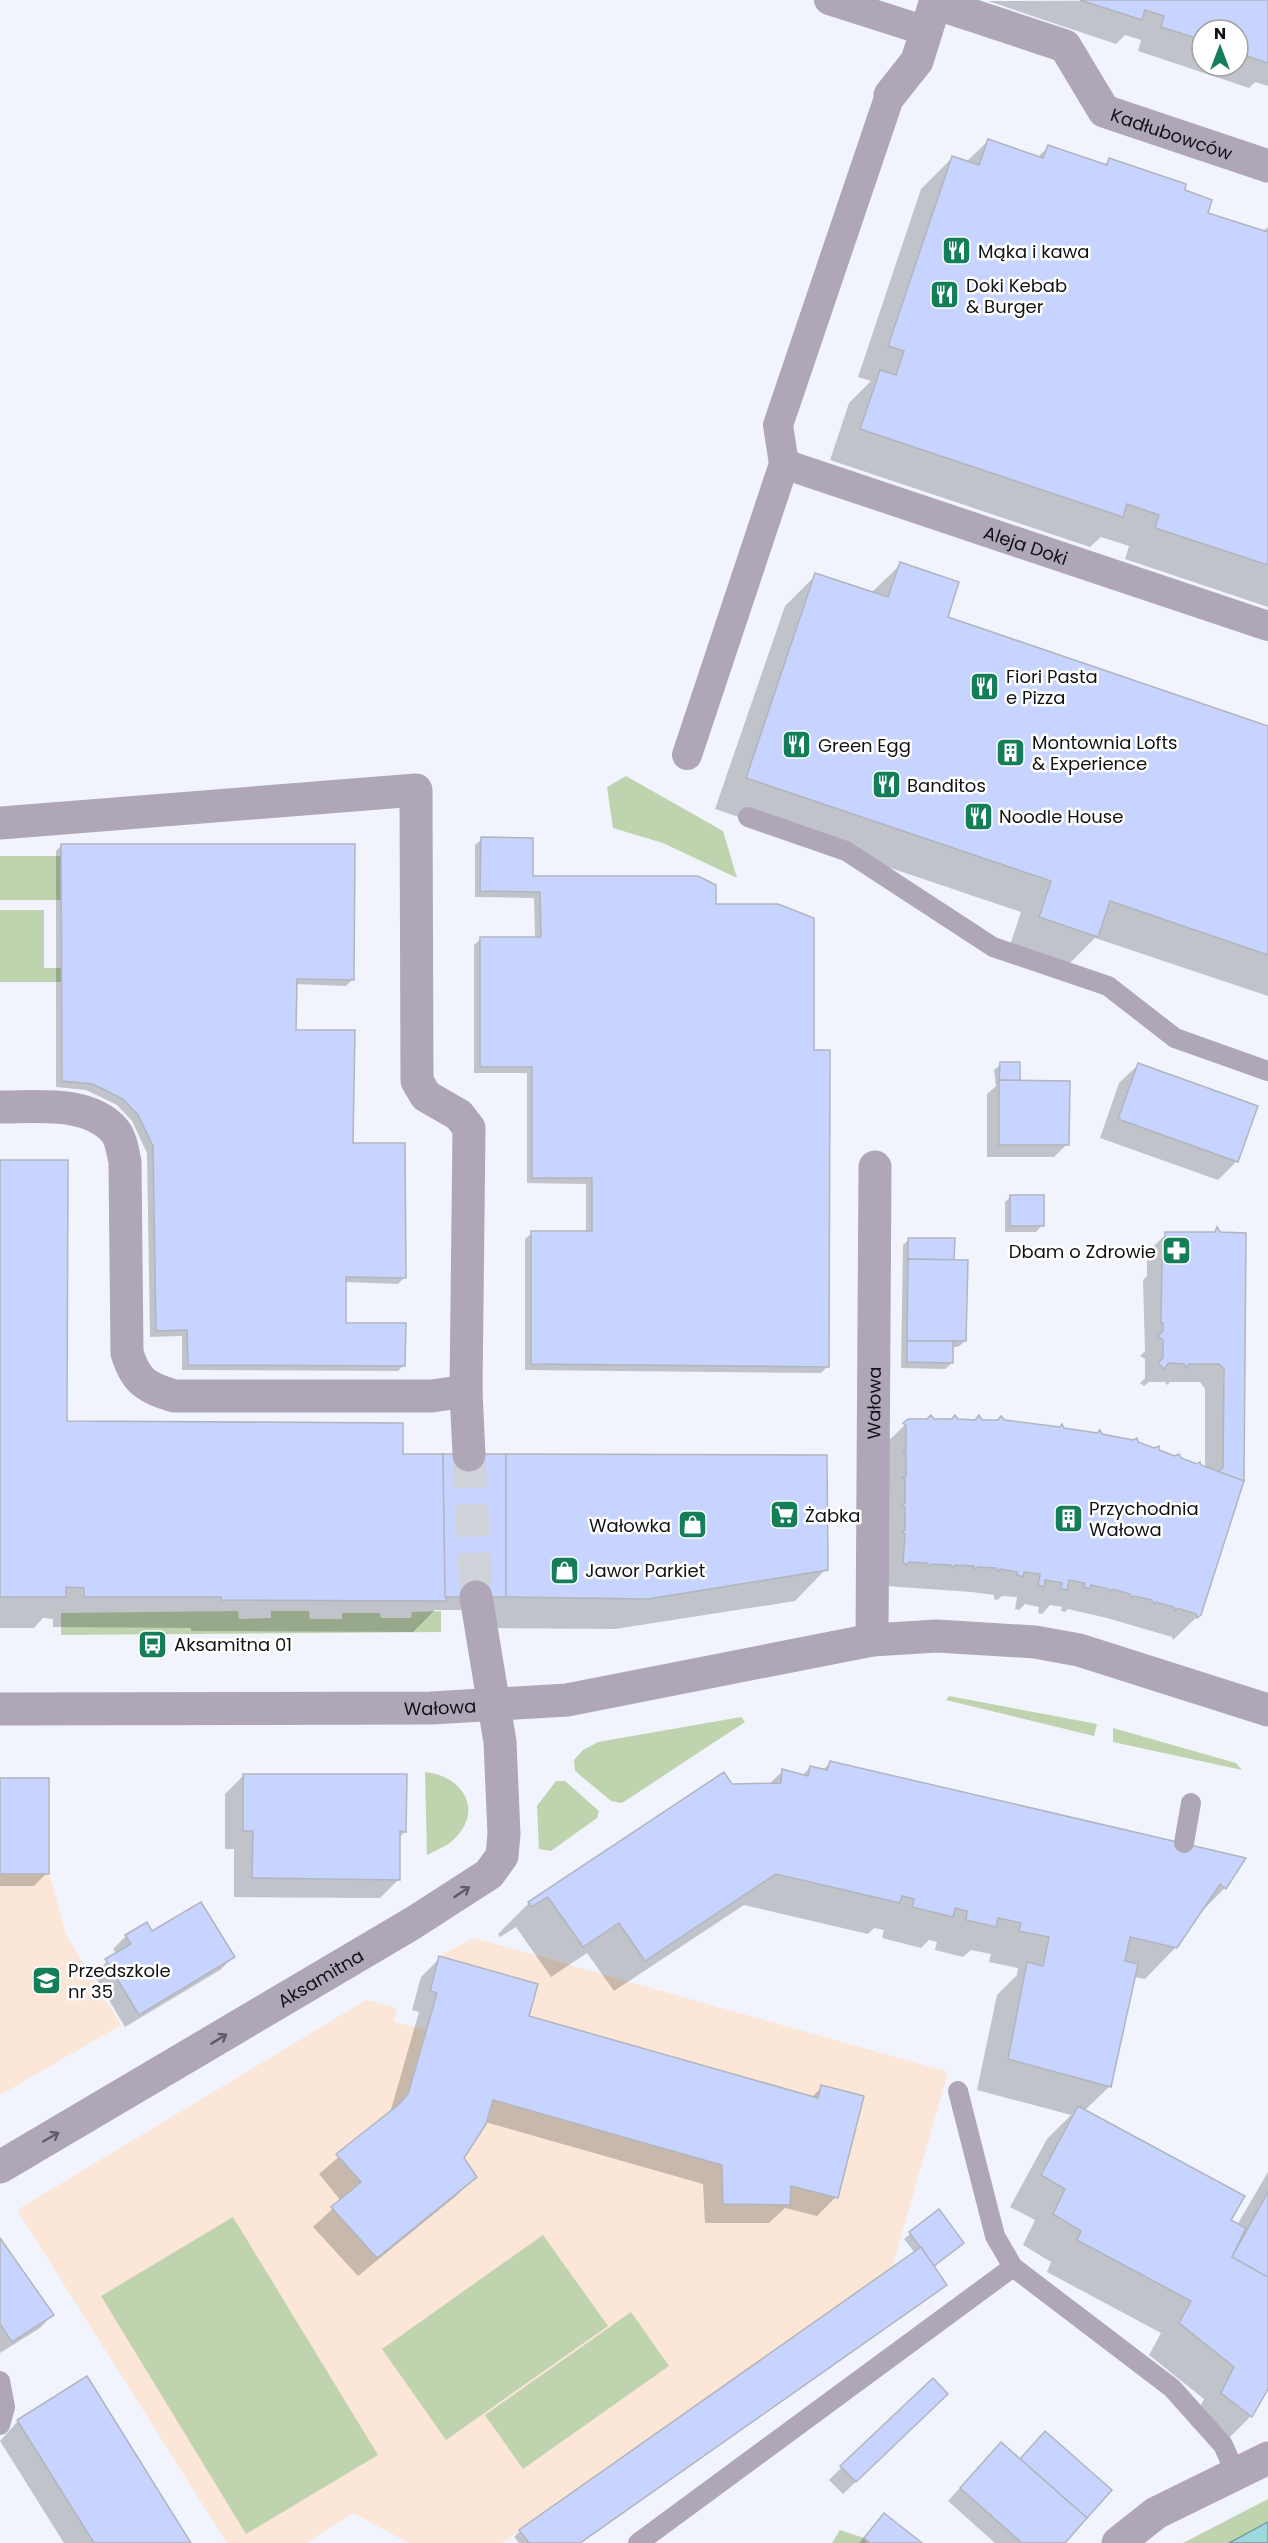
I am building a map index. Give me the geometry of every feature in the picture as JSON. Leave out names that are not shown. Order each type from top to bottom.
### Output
[{"type":"street","name":"Kadłubowców","points":[[829,0],[933,12],[1065,46],[1104,111],[1268,166]]},
{"type":"street","points":[[687,755],[784,464],[778,425],[890,94],[916,61],[933,12]]},
{"type":"street","name":"Aleja Doki","points":[[784,464],[1268,626]]},
{"type":"street","points":[[0,823],[416,790],[417,1081],[426,1096],[459,1115],[469,1128],[466,1391],[469,1455]]},
{"type":"street","points":[[0,1107],[78,1110],[116,1131],[124,1162],[127,1353],[134,1375],[153,1390],[174,1396],[432,1396],[466,1391]]},
{"type":"street","name":"Wałowa","points":[[872,1640],[875,1167]]},
{"type":"street","name":"Aksamitna","points":[[0,2167],[403,1930],[489,1874],[502,1856],[504,1834],[500,1742],[492,1706],[476,1597]]},
{"type":"street","name":"Wałowa","points":[[0,1709],[492,1706],[567,1700],[872,1640],[937,1636],[1035,1642],[1079,1650],[1268,1710]]},
{"type":"street","points":[[1118,2543],[1156,2512],[1268,2458]]},
{"type":"lane","points":[[748,817],[846,851],[993,946],[1108,986],[1175,1038],[1268,1071]]},
{"type":"lane","points":[[1184,1843],[1191,1803]]},
{"type":"lane","points":[[958,2091],[995,2236],[1013,2267],[1172,2388],[1223,2445],[1236,2474]]},
{"type":"lane","points":[[638,2543],[1013,2267]]},
{"type":"lane","points":[[0,2381],[5,2407],[0,2425]]},
{"type":"shaded area","name":"Przedszkole nr 35","points":[[0,1778],[49,1778],[49,1873],[66,1935],[121,2025],[0,2095]]},
{"type":"shaded area","points":[[474,1938],[948,2072],[892,2268],[502,2543],[409,2543],[353,2513],[306,2543],[227,2543],[17,2210],[366,2000],[397,2008],[394,2022],[427,2030],[437,1993],[430,1991],[439,1956]]},
{"type":"green space","points":[[626,776],[723,831],[737,878],[663,843],[613,828],[607,787]]},
{"type":"green space","points":[[0,856],[61,856],[61,900],[0,900]]},
{"type":"green space","points":[[0,910],[44,910],[44,968],[62,968],[62,982],[0,982]]},
{"type":"green space","points":[[238,1611],[239,1619],[271,1618],[271,1611],[309,1611],[310,1619],[342,1619],[342,1613],[380,1613],[381,1618],[411,1618],[412,1612],[441,1611],[441,1632],[61,1635],[61,1613]]},
{"type":"green space","points":[[949,1696],[1097,1724],[1094,1736],[946,1700]]},
{"type":"green space","points":[[741,1717],[745,1722],[622,1803],[611,1801],[575,1771],[574,1760],[583,1750],[598,1742]]},
{"type":"green space","points":[[1113,1728],[1236,1763],[1242,1770],[1113,1742]]},
{"type":"green space","points":[[425,1772],[450,1780],[466,1797],[468,1807],[467,1819],[462,1830],[452,1841],[427,1855]]},
{"type":"green space","points":[[556,1781],[565,1781],[599,1811],[597,1818],[551,1851],[539,1849],[537,1806]]},
{"type":"green space","points":[[233,2217],[378,2455],[246,2534],[101,2296]]},
{"type":"green space","points":[[543,2235],[608,2326],[446,2440],[382,2349]]},
{"type":"green space","points":[[631,2312],[669,2366],[523,2469],[485,2415]]},
{"type":"green space","points":[[1268,2499],[1268,2522],[1229,2543],[1183,2543]]},
{"type":"green space","points":[[840,2530],[864,2538],[867,2543],[832,2543]]},
{"type":"water","points":[[1268,2522],[1268,2543],[1229,2543]]},
{"type":"building","points":[[1080,0],[1268,0],[1268,63],[1250,57],[1250,18],[1190,18],[1190,36],[1161,27],[1164,16],[1145,10],[1142,20]]},
{"type":"building","points":[[988,139],[1043,158],[1048,145],[1107,165],[1109,158],[1186,184],[1185,190],[1212,200],[1208,213],[1268,232],[1268,565],[1155,528],[1159,515],[1127,504],[1123,517],[860,429],[880,370],[896,375],[904,351],[888,346],[952,156],[979,165]]},
{"type":"building","name":"Montownia Lofts & Experience","points":[[900,562],[959,582],[948,617],[1268,726],[1268,955],[1110,901],[1098,937],[1039,917],[1051,881],[746,778],[815,573],[888,597]]},
{"type":"building","points":[[481,837],[533,838],[533,876],[698,876],[716,885],[716,904],[778,904],[814,918],[814,1050],[830,1050],[829,1367],[531,1364],[531,1231],[592,1231],[592,1178],[532,1178],[532,1067],[480,1067],[480,937],[541,937],[540,892],[480,891]]},
{"type":"building","points":[[61,844],[355,844],[354,980],[297,979],[296,1030],[355,1030],[353,1143],[405,1143],[406,1278],[346,1277],[346,1323],[406,1323],[405,1366],[188,1365],[187,1330],[156,1331],[153,1146],[138,1115],[123,1099],[93,1084],[62,1081]]},
{"type":"building","points":[[1000,1062],[1020,1062],[1020,1081],[999,1080]]},
{"type":"building","points":[[1138,1063],[1258,1106],[1238,1162],[1118,1119]]},
{"type":"building","points":[[999,1080],[1070,1081],[1069,1145],[999,1145]]},
{"type":"building","points":[[0,1160],[68,1160],[67,1421],[403,1423],[403,1454],[443,1454],[446,1601],[84,1597],[84,1588],[66,1587],[66,1597],[0,1597]]},
{"type":"building","points":[[1010,1195],[1044,1195],[1044,1226],[1010,1226]]},
{"type":"building","points":[[1217,1227],[1220,1232],[1246,1233],[1244,1481],[1218,1472],[1223,1468],[1224,1369],[1219,1364],[1189,1364],[1186,1368],[1184,1364],[1169,1363],[1164,1369],[1158,1363],[1163,1358],[1163,1340],[1158,1336],[1163,1331],[1163,1323],[1161,1323],[1162,1259],[1165,1259],[1165,1232],[1215,1232]]},
{"type":"building","points":[[908,1238],[955,1238],[954,1260],[908,1259]]},
{"type":"building","points":[[908,1259],[968,1260],[966,1341],[907,1341]]},
{"type":"building","points":[[907,1341],[953,1341],[953,1363],[907,1362]]},
{"type":"building","name":"Przychodnia Wałowa","points":[[931,1415],[934,1419],[952,1419],[955,1415],[958,1419],[975,1420],[979,1415],[982,1420],[998,1420],[1001,1416],[1005,1420],[1060,1427],[1062,1424],[1064,1428],[1097,1433],[1100,1430],[1102,1434],[1133,1440],[1137,1438],[1138,1442],[1154,1448],[1159,1446],[1159,1450],[1175,1456],[1179,1454],[1181,1458],[1197,1464],[1200,1462],[1201,1465],[1244,1481],[1201,1615],[1197,1618],[1196,1614],[1178,1608],[1175,1611],[1174,1607],[1156,1602],[1154,1604],[1152,1600],[1134,1596],[1132,1598],[1130,1594],[1112,1589],[1110,1592],[1108,1589],[1091,1585],[1090,1589],[1084,1587],[1085,1583],[1069,1580],[1067,1590],[1061,1589],[1062,1583],[1045,1580],[1045,1586],[1038,1586],[1040,1574],[1024,1572],[1023,1577],[1017,1575],[1017,1572],[1000,1569],[998,1572],[996,1568],[978,1567],[975,1569],[974,1566],[955,1565],[953,1568],[951,1565],[932,1564],[930,1566],[927,1563],[909,1562],[907,1565],[903,1563],[905,1534],[902,1533],[905,1530],[905,1507],[902,1505],[905,1503],[905,1479],[902,1478],[906,1476],[906,1452],[903,1451],[906,1449],[906,1426],[903,1423],[908,1419],[927,1419]]},
{"type":"building","points":[[443,1454],[506,1454],[506,1597],[445,1597]]},
{"type":"building","points":[[506,1454],[827,1455],[828,1570],[648,1599],[506,1597]]},
{"type":"building","points":[[830,1761],[1246,1858],[1226,1889],[1220,1884],[1177,1948],[1130,1937],[1125,1961],[1138,1964],[1111,2087],[1008,2059],[1027,1962],[1043,1966],[1049,1937],[1019,1931],[1021,1923],[998,1918],[996,1927],[966,1920],[967,1911],[955,1908],[953,1917],[912,1907],[914,1899],[902,1896],[900,1903],[776,1874],[645,1961],[619,1923],[583,1947],[548,1897],[531,1907],[528,1902],[724,1772],[732,1784],[781,1783],[782,1769],[808,1776],[810,1766],[827,1770]]},
{"type":"building","points":[[243,1774],[407,1774],[406,1832],[400,1831],[400,1880],[252,1878],[253,1831],[243,1831]]},
{"type":"building","points":[[0,1778],[49,1778],[49,1874],[0,1874]]},
{"type":"building","points":[[201,1902],[235,1957],[139,2015],[105,1959],[131,1944],[125,1935],[147,1922],[152,1931]]},
{"type":"building","points":[[439,1956],[538,1984],[529,2016],[818,2098],[821,2085],[864,2096],[838,2198],[791,2186],[790,2205],[723,2204],[722,2165],[493,2100],[486,2124],[464,2158],[477,2177],[377,2258],[331,2207],[361,2182],[336,2154],[398,2105],[408,2094],[437,1993],[430,1991]]},
{"type":"building","points":[[1078,2106],[1245,2196],[1231,2220],[1246,2228],[1232,2257],[1268,2277],[1268,2389],[1252,2417],[1221,2393],[1234,2367],[1179,2323],[1191,2301],[1077,2240],[1081,2231],[1053,2214],[1065,2189],[1041,2175]]},
{"type":"building","points":[[1268,2192],[1268,2277],[1232,2257]]},
{"type":"building","points":[[939,2209],[964,2243],[934,2266],[909,2232]]},
{"type":"building","points":[[0,2238],[54,2315],[12,2342],[0,2324]]},
{"type":"building","points":[[921,2247],[947,2285],[580,2543],[529,2543],[519,2530]]},
{"type":"building","points":[[87,2376],[191,2543],[94,2543],[17,2420]]},
{"type":"building","points":[[933,2378],[948,2394],[856,2482],[840,2466]]},
{"type":"building","points":[[1045,2431],[1112,2490],[1087,2518],[1020,2459]]},
{"type":"building","points":[[1001,2442],[1087,2518],[1065,2543],[1022,2543],[960,2488]]},
{"type":"building","points":[[884,2513],[922,2543],[870,2543],[864,2538]]},
{"type":"tunnel","points":[[469,1455],[476,1597]]},
{"type":"place","name":"Mąka i kawa","points":[[957,251]]},
{"type":"place","name":"Doki Kebab & Burger","points":[[945,295]]},
{"type":"place","name":"Fiori Pasta e Pizza","points":[[985,686]]},
{"type":"place","name":"Green Egg","points":[[797,745]]},
{"type":"place","name":"Montownia Lofts & Experience","points":[[1011,752]]},
{"type":"place","name":"Banditos","points":[[886,785]]},
{"type":"place","name":"Noodle House","points":[[978,816]]},
{"type":"place","name":"Dbam o Zdrowie","points":[[1177,1251]]},
{"type":"place","name":"Żabka","points":[[784,1515]]},
{"type":"place","name":"Przychodnia Wałowa","points":[[1068,1518]]},
{"type":"place","name":"Wałowka","points":[[692,1525]]},
{"type":"place","name":"Jawor Parkiet","points":[[564,1570]]},
{"type":"place","name":"Aksamitna 01","points":[[153,1644]]},
{"type":"place","name":"Przedszkole nr 35","points":[[47,1980]]}]
